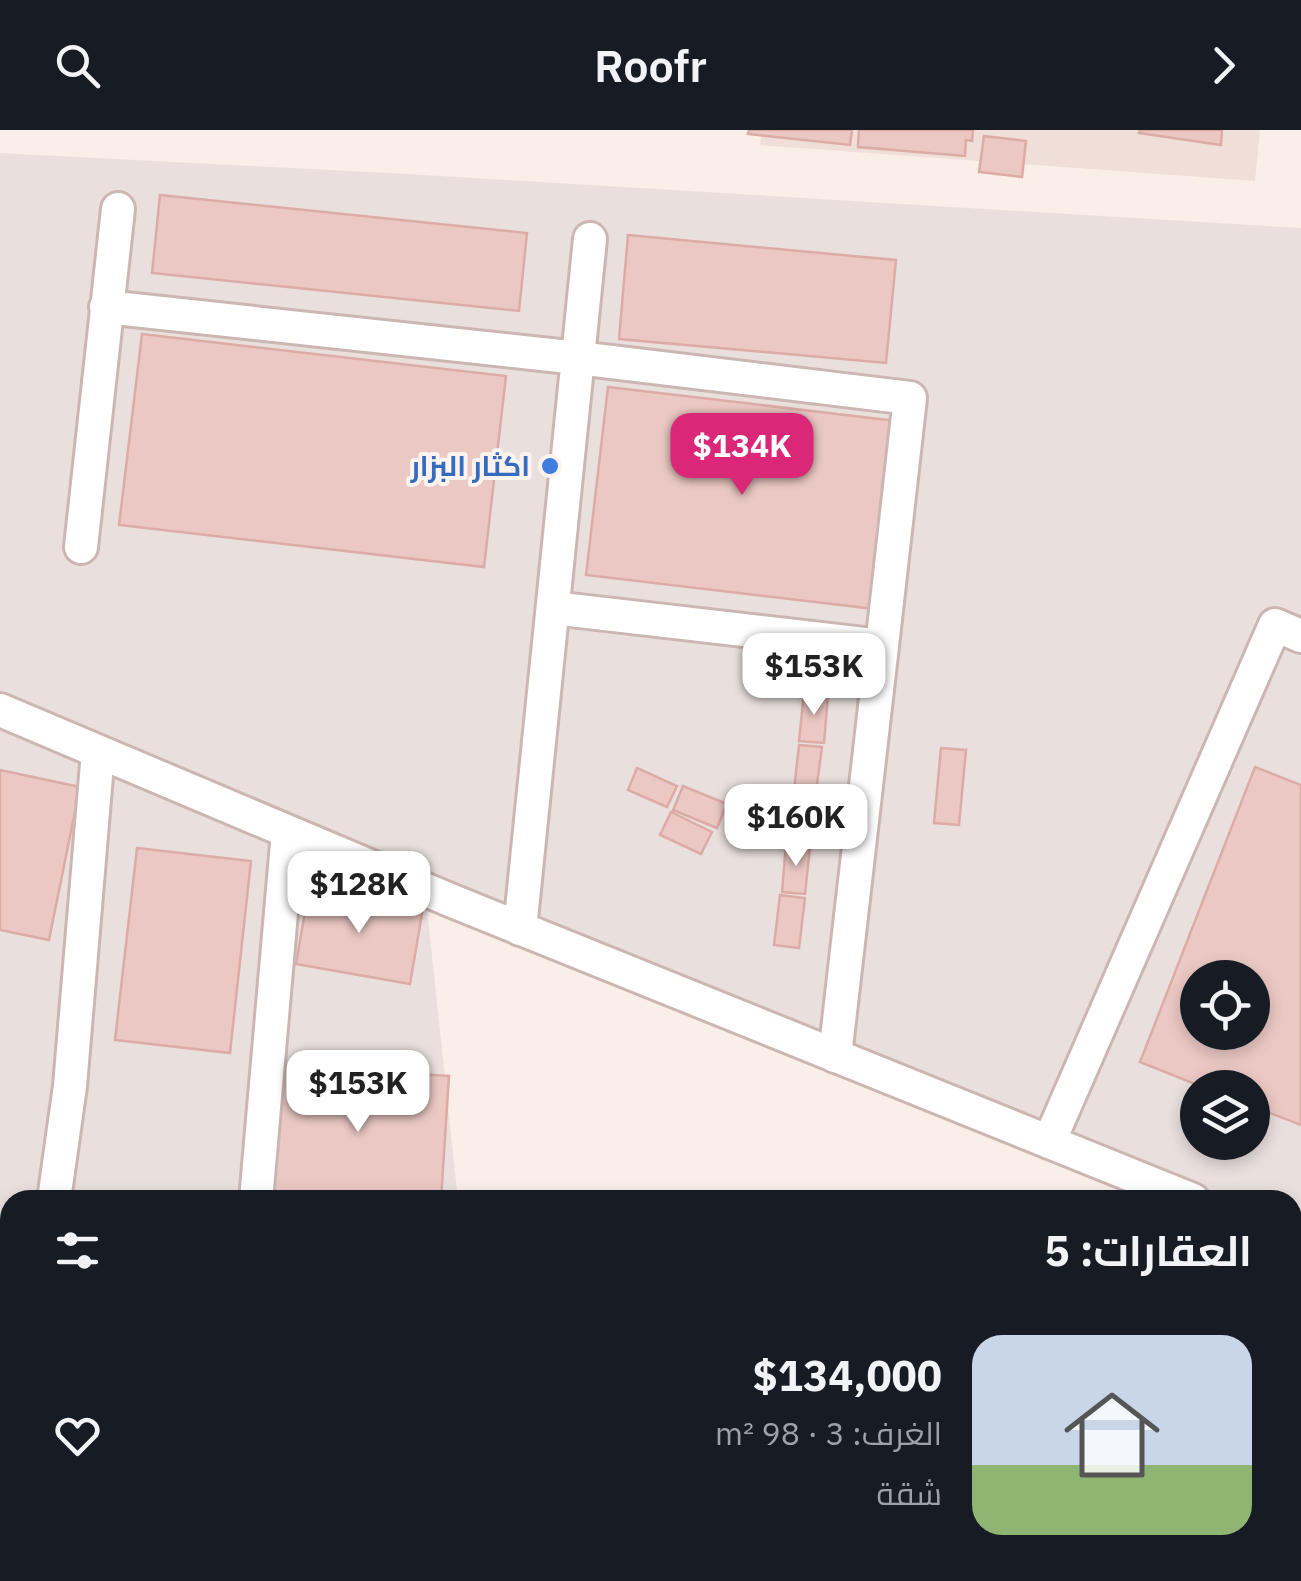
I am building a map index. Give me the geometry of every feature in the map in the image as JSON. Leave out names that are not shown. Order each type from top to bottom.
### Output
[{"type":"street","points":[[82,547],[118,209]]},
{"type":"street","points":[[520,929],[590,239]]},
{"type":"street","points":[[106,308],[910,398],[835,1056]]},
{"type":"street","points":[[553,608],[882,646]]},
{"type":"street","points":[[1049,1142],[1276,625],[1301,636]]},
{"type":"street","points":[[0,710],[520,929],[1167,1190]]},
{"type":"street","points":[[55,1190],[70,1086],[98,752]]},
{"type":"street","points":[[257,1190],[288,832]]},
{"type":"shaded area","points":[[762,130],[1260,130],[1255,181],[760,145]]},
{"type":"shaded area","points":[[0,153],[1301,228],[1301,1190],[1168,1190],[425,890],[457,1190],[0,1190]]},
{"type":"building","points":[[749,130],[852,130],[850,145],[748,134]]},
{"type":"building","points":[[859,130],[973,130],[972,141],[966,140],[965,156],[858,147]]},
{"type":"building","points":[[1222,130],[1221,145],[1139,133]]},
{"type":"building","points":[[984,136],[1026,141],[1022,177],[979,172]]},
{"type":"building","points":[[160,195],[527,233],[519,311],[152,273]]},
{"type":"building","points":[[628,235],[896,260],[886,363],[619,339]]},
{"type":"building","points":[[142,334],[506,376],[484,567],[119,525]]},
{"type":"building","points":[[608,387],[897,421],[875,609],[586,575]]},
{"type":"building","points":[[804,693],[828,695],[824,743],[799,741]]},
{"type":"building","points":[[799,745],[822,747],[816,792],[794,790]]},
{"type":"building","points":[[941,748],[966,750],[959,825],[934,823]]},
{"type":"building","points":[[1255,767],[1301,785],[1301,1125],[1270,1113],[1270,1070],[1180,1070],[1180,1078],[1140,1062]]},
{"type":"building","points":[[637,768],[677,786],[667,807],[628,790]]},
{"type":"building","points":[[0,770],[80,787],[49,940],[0,930]]},
{"type":"building","points":[[683,786],[727,804],[717,828],[673,810]]},
{"type":"building","points":[[792,794],[815,797],[810,844],[786,841]]},
{"type":"building","points":[[671,812],[712,832],[701,854],[660,835]]},
{"type":"building","points":[[786,844],[810,847],[805,894],[782,892]]},
{"type":"building","points":[[137,848],[251,861],[230,1053],[115,1040]]},
{"type":"building","points":[[309,888],[423,908],[410,984],[296,964]]},
{"type":"building","points":[[780,895],[805,898],[799,948],[774,945]]},
{"type":"building","points":[[277,1066],[449,1076],[442,1190],[270,1190]]},
{"type":"place","name":"اكثار البزار","points":[[550,466]]}]
